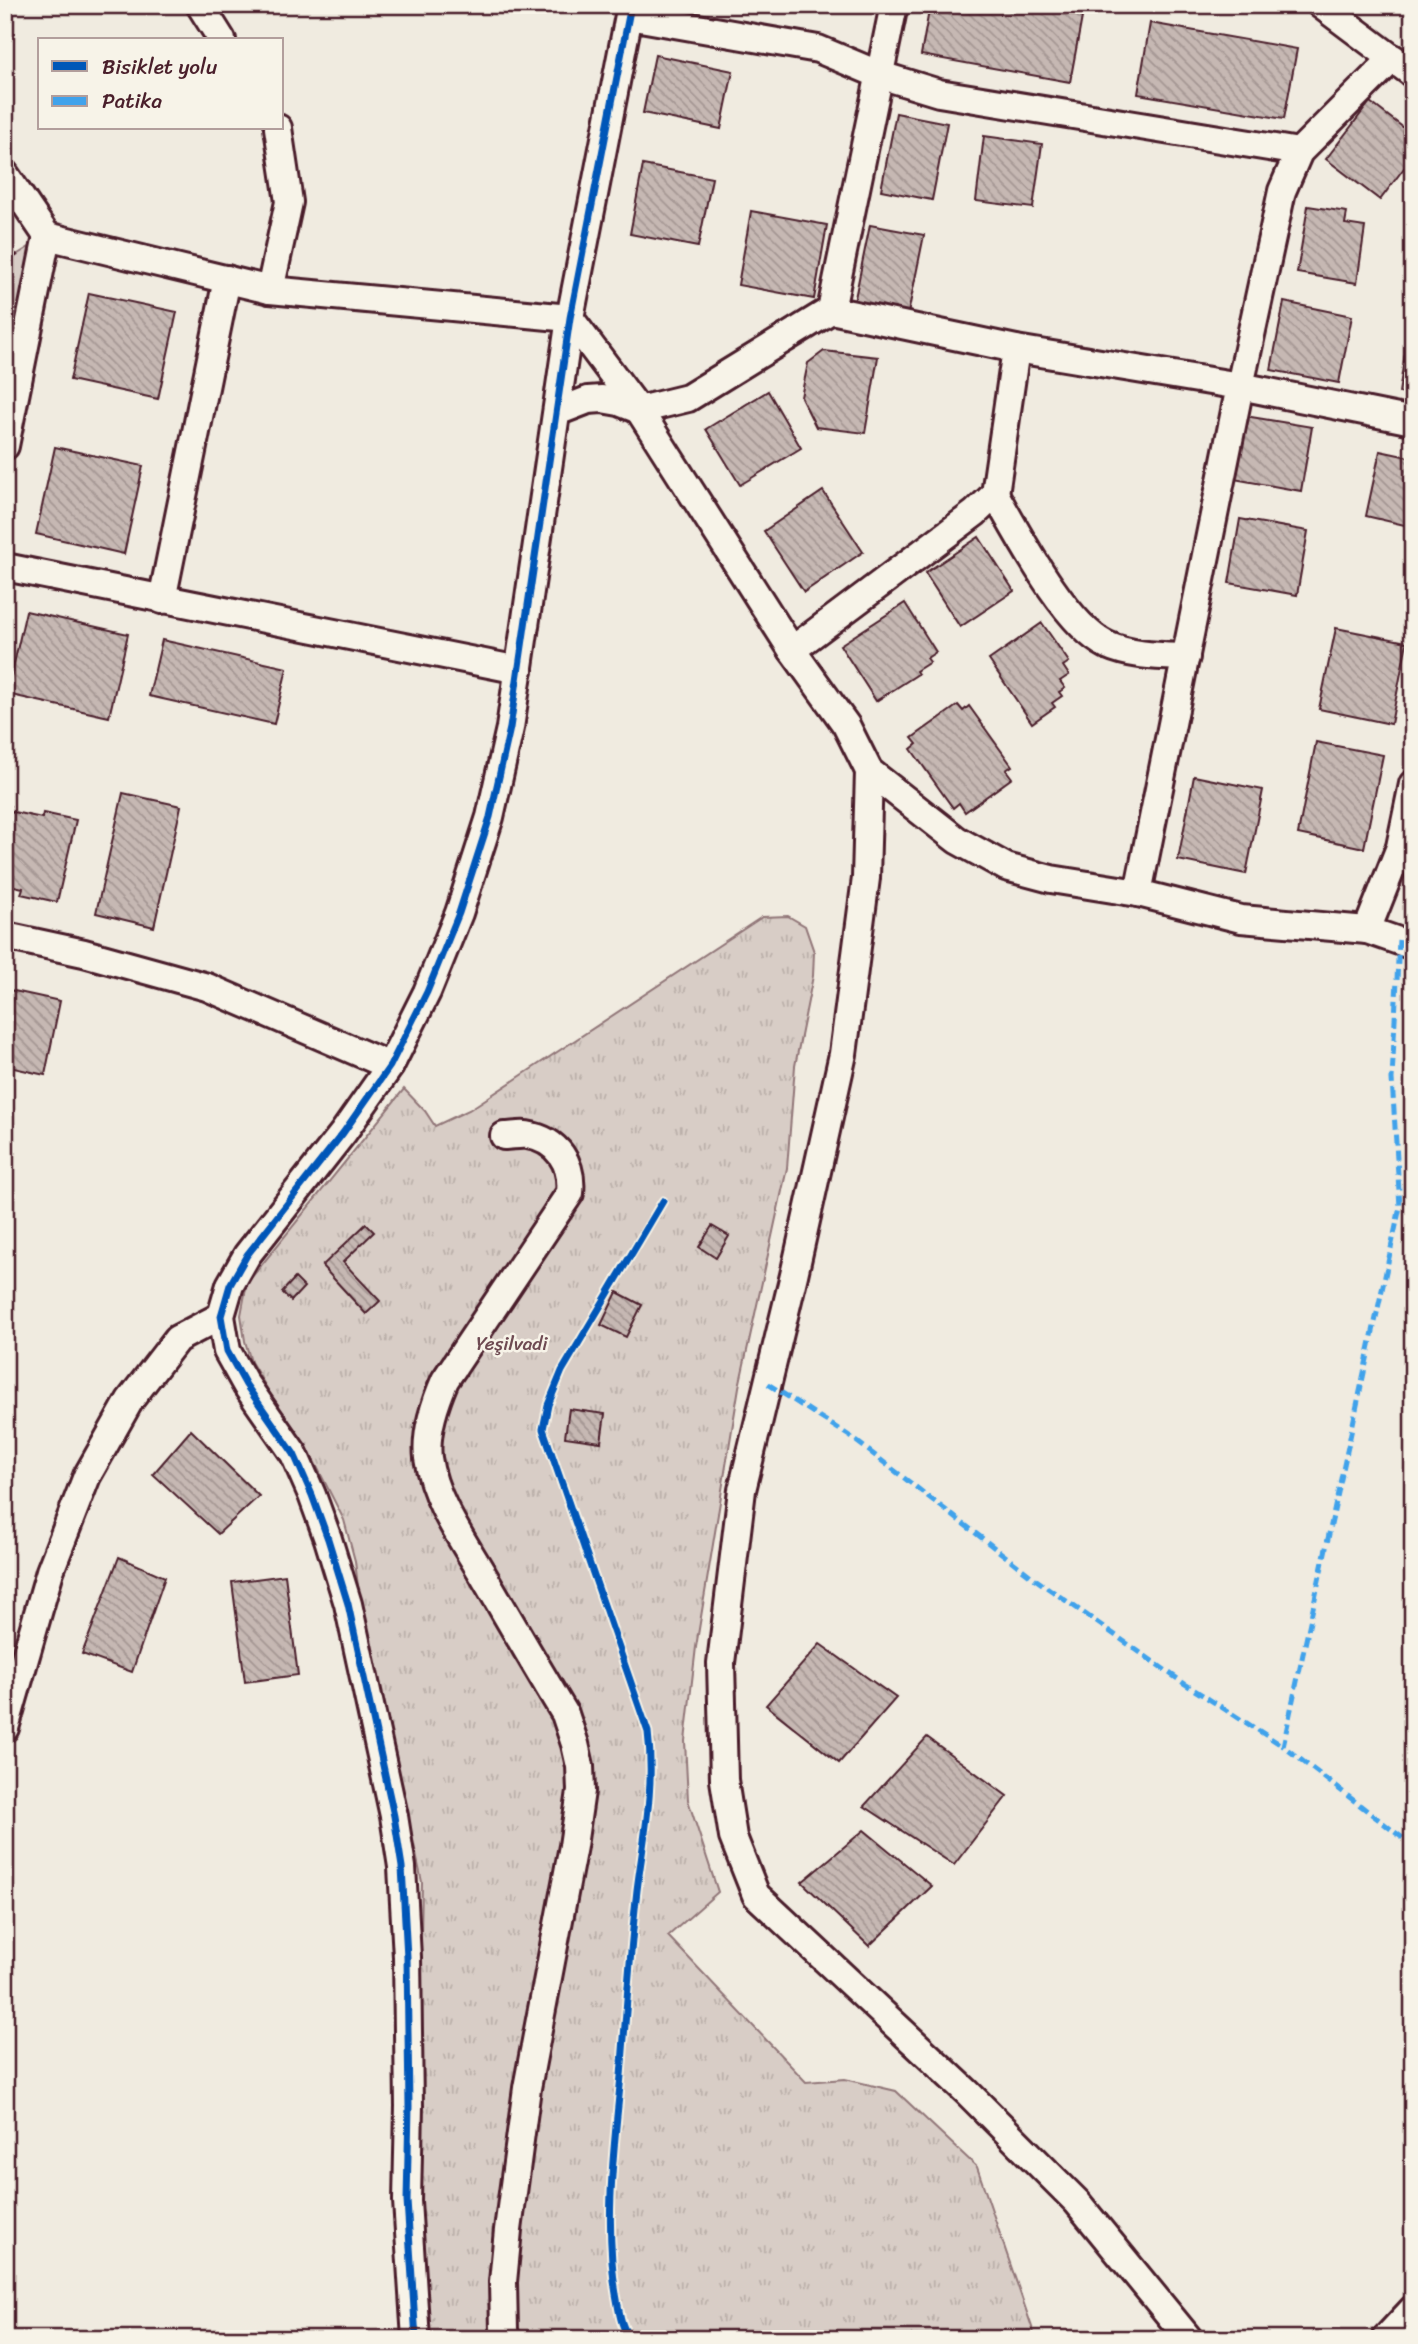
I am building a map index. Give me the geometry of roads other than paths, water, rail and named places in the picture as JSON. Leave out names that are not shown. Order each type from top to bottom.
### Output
[{"type":"street","points":[[200,5],[221,38]]},
{"type":"street","points":[[831,310],[894,5]]},
{"type":"street","points":[[1138,893],[1282,191],[1299,152],[1403,66],[1321,5]]},
{"type":"street","points":[[416,2339],[407,2201],[410,2106],[407,1957],[402,1867],[394,1816],[348,1604],[328,1539],[294,1454],[246,1385],[227,1351],[220,1316],[230,1286],[247,1255],[343,1133],[390,1066],[427,992],[459,913],[490,817],[510,728],[570,318],[630,11],[818,49],[880,75],[939,93],[1299,152]]},
{"type":"street","points":[[270,290],[289,202],[278,130]]},
{"type":"street","points":[[5,174],[47,236],[270,290],[570,318],[639,410],[792,650],[845,725],[869,771],[957,840],[1006,867],[1051,879],[1138,893],[1241,919],[1367,930],[1413,946]]},
{"type":"street","points":[[5,446],[47,236]]},
{"type":"street","points":[[162,600],[227,279]]},
{"type":"street","points":[[557,412],[572,404],[602,399],[639,410],[688,398],[831,310],[1016,349],[1240,386],[1413,421]]},
{"type":"street","points":[[792,650],[975,513],[995,494],[1016,349]]},
{"type":"street","points":[[995,494],[1054,593],[1082,625],[1106,645],[1143,654],[1186,657]]},
{"type":"street","points":[[5,567],[519,670]]},
{"type":"street","points":[[869,771],[866,878],[843,1054],[742,1490],[721,1662],[724,1780],[733,1837],[756,1895],[967,2092],[1077,2202],[1189,2339]]},
{"type":"street","points":[[1367,930],[1400,847],[1413,784]]},
{"type":"street","points":[[5,936],[84,953],[208,987],[390,1066]]},
{"type":"street","points":[[504,1136],[527,1135],[558,1149],[568,1164],[570,1193],[445,1380],[436,1402],[428,1457],[435,1483],[450,1518],[565,1714],[580,1766],[578,1815],[527,2088],[508,2230],[503,2283],[504,2331],[508,2339]]},
{"type":"street","points":[[5,1728],[50,1571],[87,1476],[130,1400],[177,1339],[220,1316]]},
{"type":"street","points":[[1385,2339],[1413,2309]]},
{"type":"park label","name":"Yeşilvadi","points":[[512,1343]]}]
